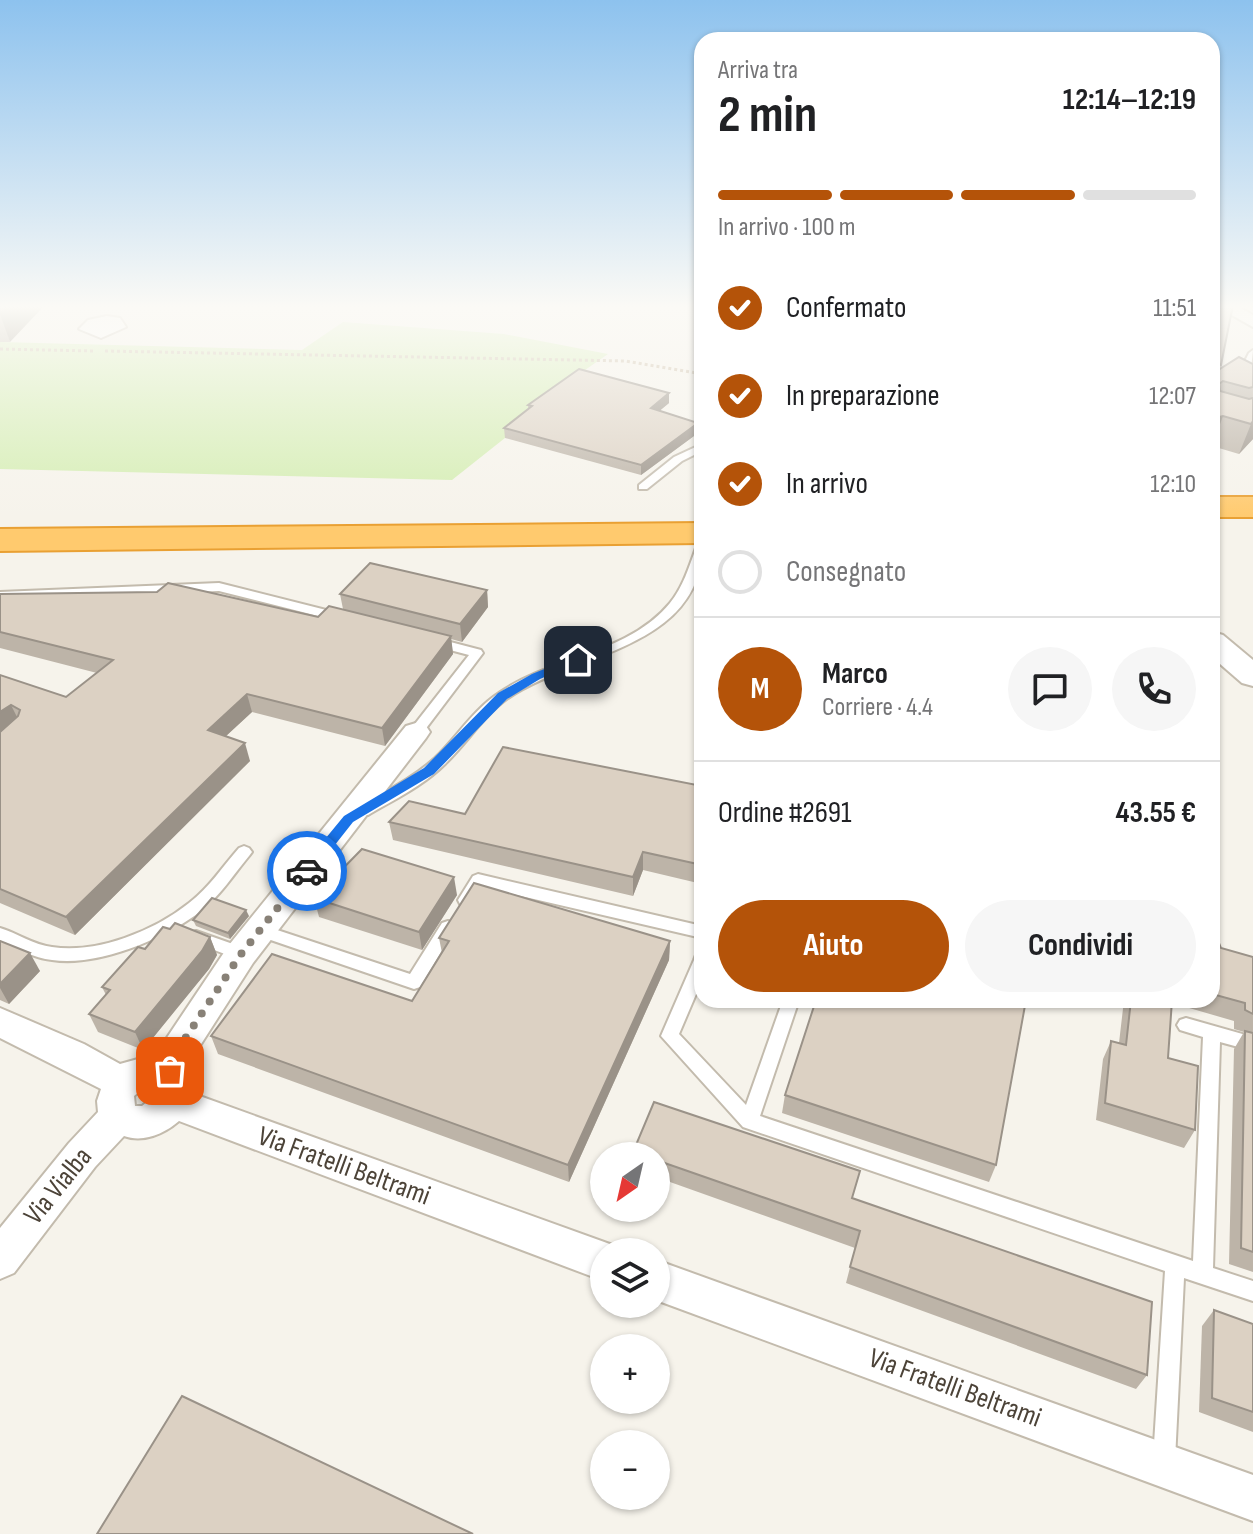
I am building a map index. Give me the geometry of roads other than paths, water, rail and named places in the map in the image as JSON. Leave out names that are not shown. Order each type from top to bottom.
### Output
[{"type":"highway","points":[[1220,507],[1253,507]]},
{"type":"highway","points":[[0,514],[694,514]]},
{"type":"highway","points":[[0,540],[694,514]]},
{"type":"highway","points":[[1220,533],[1253,533]]},
{"type":"street","points":[[1220,648],[1253,676]]},
{"type":"street","points":[[0,1022],[72,1055],[120,1099],[136,1123],[157,1118],[170,1086],[250,942],[416,732]]},
{"type":"street","points":[[120,1099],[140,1070],[170,1086]]},
{"type":"street","name":"Via Fratelli Beltrami","points":[[170,1086],[590,1255]]},
{"type":"street","name":"Via Vialba","points":[[0,1259],[98,1135],[120,1099]]},
{"type":"street","name":"Via Fratelli Beltrami","points":[[670,1285],[1253,1498]]},
{"type":"lane","points":[[643,487],[678,459],[694,451]]},
{"type":"lane","points":[[348,819],[429,771],[503,696],[536,676],[632,638],[658,622],[679,598],[694,565]]},
{"type":"lane","points":[[0,596],[219,587],[353,621]]},
{"type":"lane","points":[[416,732],[477,653],[428,640]]},
{"type":"lane","points":[[0,934],[51,954],[77,955],[110,948],[165,925],[196,906],[244,852]]},
{"type":"lane","points":[[165,925],[414,982],[478,880],[694,930]]},
{"type":"lane","points":[[694,979],[670,1036],[749,1121],[1253,1291]]},
{"type":"lane","points":[[749,1121],[788,1008]]},
{"type":"lane","points":[[1186,1025],[1253,1044]]},
{"type":"lane","points":[[1203,1274],[1212,1032]]},
{"type":"lane","points":[[1164,1464],[1175,1265]]}]
